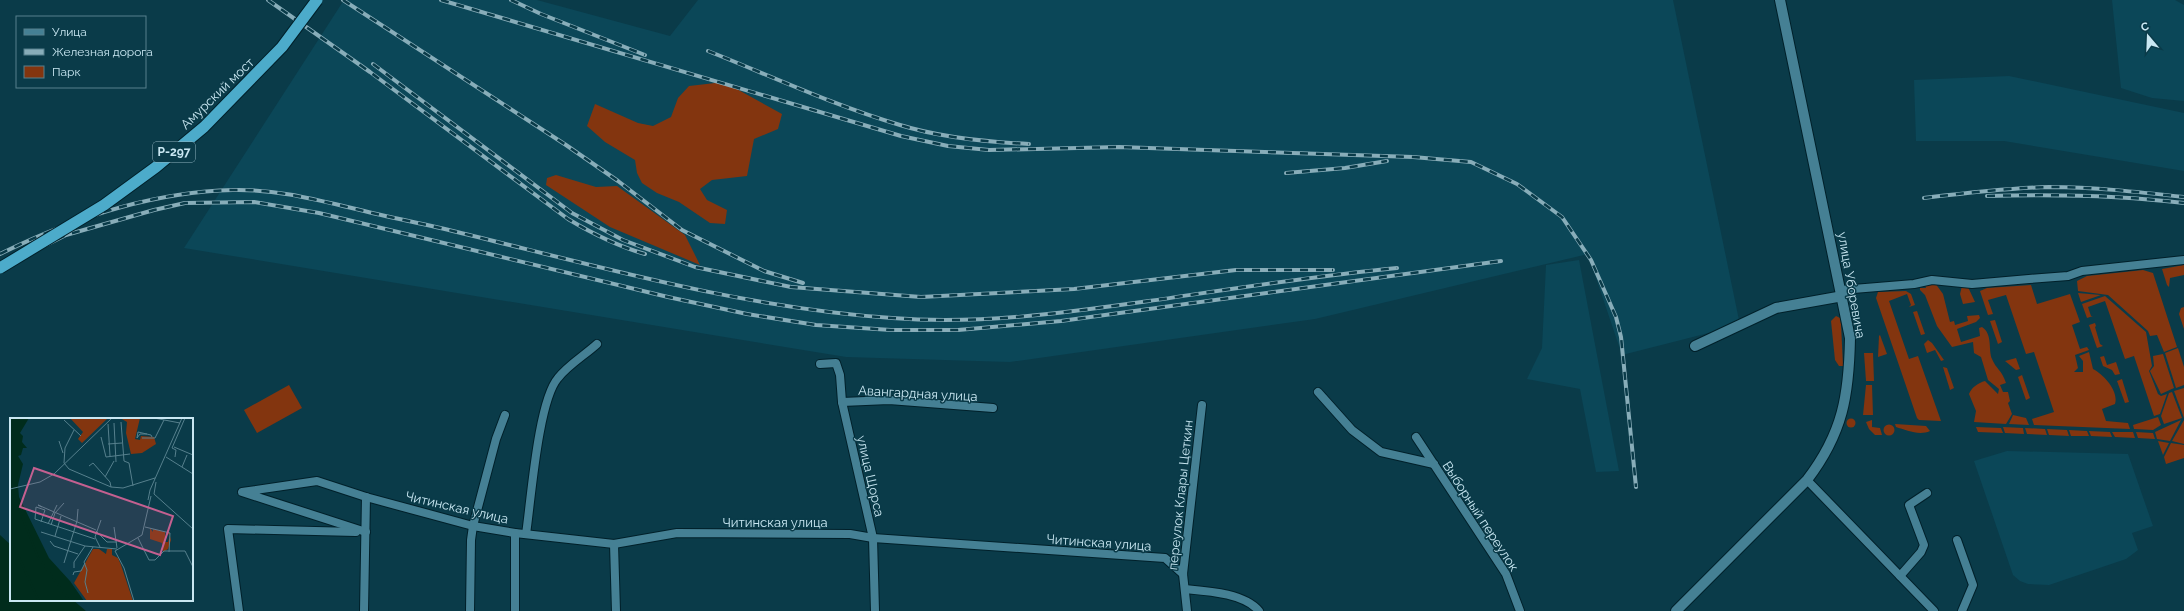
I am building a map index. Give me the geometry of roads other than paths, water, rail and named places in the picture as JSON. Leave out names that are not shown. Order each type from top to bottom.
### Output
[{"type":"highway","name":"Амурский мост","points":[[0,268],[104,205],[156,166],[204,127],[282,47],[317,0]]},
{"type":"main road","name":"улица Уборевича","points":[[1676,611],[1807,480],[1823,459],[1832,443],[1844,406],[1849,369],[1850,338],[1842,293],[1780,0]]},
{"type":"main road","points":[[1695,346],[1776,308],[1842,293]]},
{"type":"street","points":[[1842,293],[1914,284],[1932,280],[1972,284],[2068,276],[2082,271],[2184,260]]},
{"type":"street","points":[[526,534],[538,445],[550,392],[557,378],[597,344]]},
{"type":"street","name":"улица Щорса","points":[[820,364],[836,363],[840,375],[842,402],[873,538],[875,611]]},
{"type":"street","points":[[1318,392],[1352,430],[1381,452],[1434,464]]},
{"type":"street","name":"Авангардная улица","points":[[842,402],[889,400],[993,408]]},
{"type":"street","name":"переулок Клары Цеткин","points":[[1187,611],[1183,574],[1202,405]]},
{"type":"street","points":[[470,611],[471,540],[473,526],[496,440],[505,415]]},
{"type":"street","name":"Выборный переулок","points":[[1416,437],[1506,574],[1520,611]]},
{"type":"street","points":[[1807,480],[1934,611]]},
{"type":"street","name":"Читинская улица","points":[[366,532],[242,492],[317,481],[366,497],[473,526],[515,533],[614,544],[677,533],[850,534],[873,538],[1165,558],[1183,574]]},
{"type":"street","points":[[1900,576],[1921,552],[1924,545],[1909,505],[1927,493]]},
{"type":"street","points":[[364,611],[366,497]]},
{"type":"street","points":[[239,611],[228,528],[366,532]]},
{"type":"street","points":[[515,533],[515,611]]},
{"type":"street","points":[[1957,540],[1973,585],[1962,611]]},
{"type":"street","points":[[614,544],[616,611]]},
{"type":"street","points":[[1185,589],[1220,592],[1254,604],[1259,611]]},
{"type":"railway","points":[[268,0],[370,72],[568,219],[605,239],[645,254]]},
{"type":"railway","points":[[343,0],[566,145],[618,181],[682,230],[764,271],[803,283]]},
{"type":"railway","points":[[441,0],[901,136],[948,146],[989,150],[1119,147],[1413,157],[1471,162],[1517,184],[1562,217],[1591,260],[1616,317],[1621,337],[1636,487]]},
{"type":"railway","points":[[511,0],[541,14],[645,55]]},
{"type":"railway","points":[[708,51],[827,100],[900,125],[964,139],[1029,144]]},
{"type":"railway","points":[[373,64],[572,213],[623,240],[695,267],[791,287],[921,297],[1074,289],[1236,270],[1333,270]]},
{"type":"railway","points":[[1286,173],[1345,168],[1387,161]]},
{"type":"railway","points":[[1924,198],[2049,187],[2100,189],[2184,197]]},
{"type":"railway","points":[[0,254],[56,229],[113,209],[172,196],[202,192],[249,190],[281,193],[313,199],[445,229],[619,272],[727,296],[837,313],[892,318],[956,320],[1021,317],[1397,268]]},
{"type":"railway","points":[[1987,196],[2086,196],[2135,198],[2184,203]]},
{"type":"railway","points":[[0,268],[66,235],[154,210],[185,203],[254,202],[319,213],[668,297],[747,314],[816,325],[891,330],[958,330],[1061,321],[1501,261]]}]
